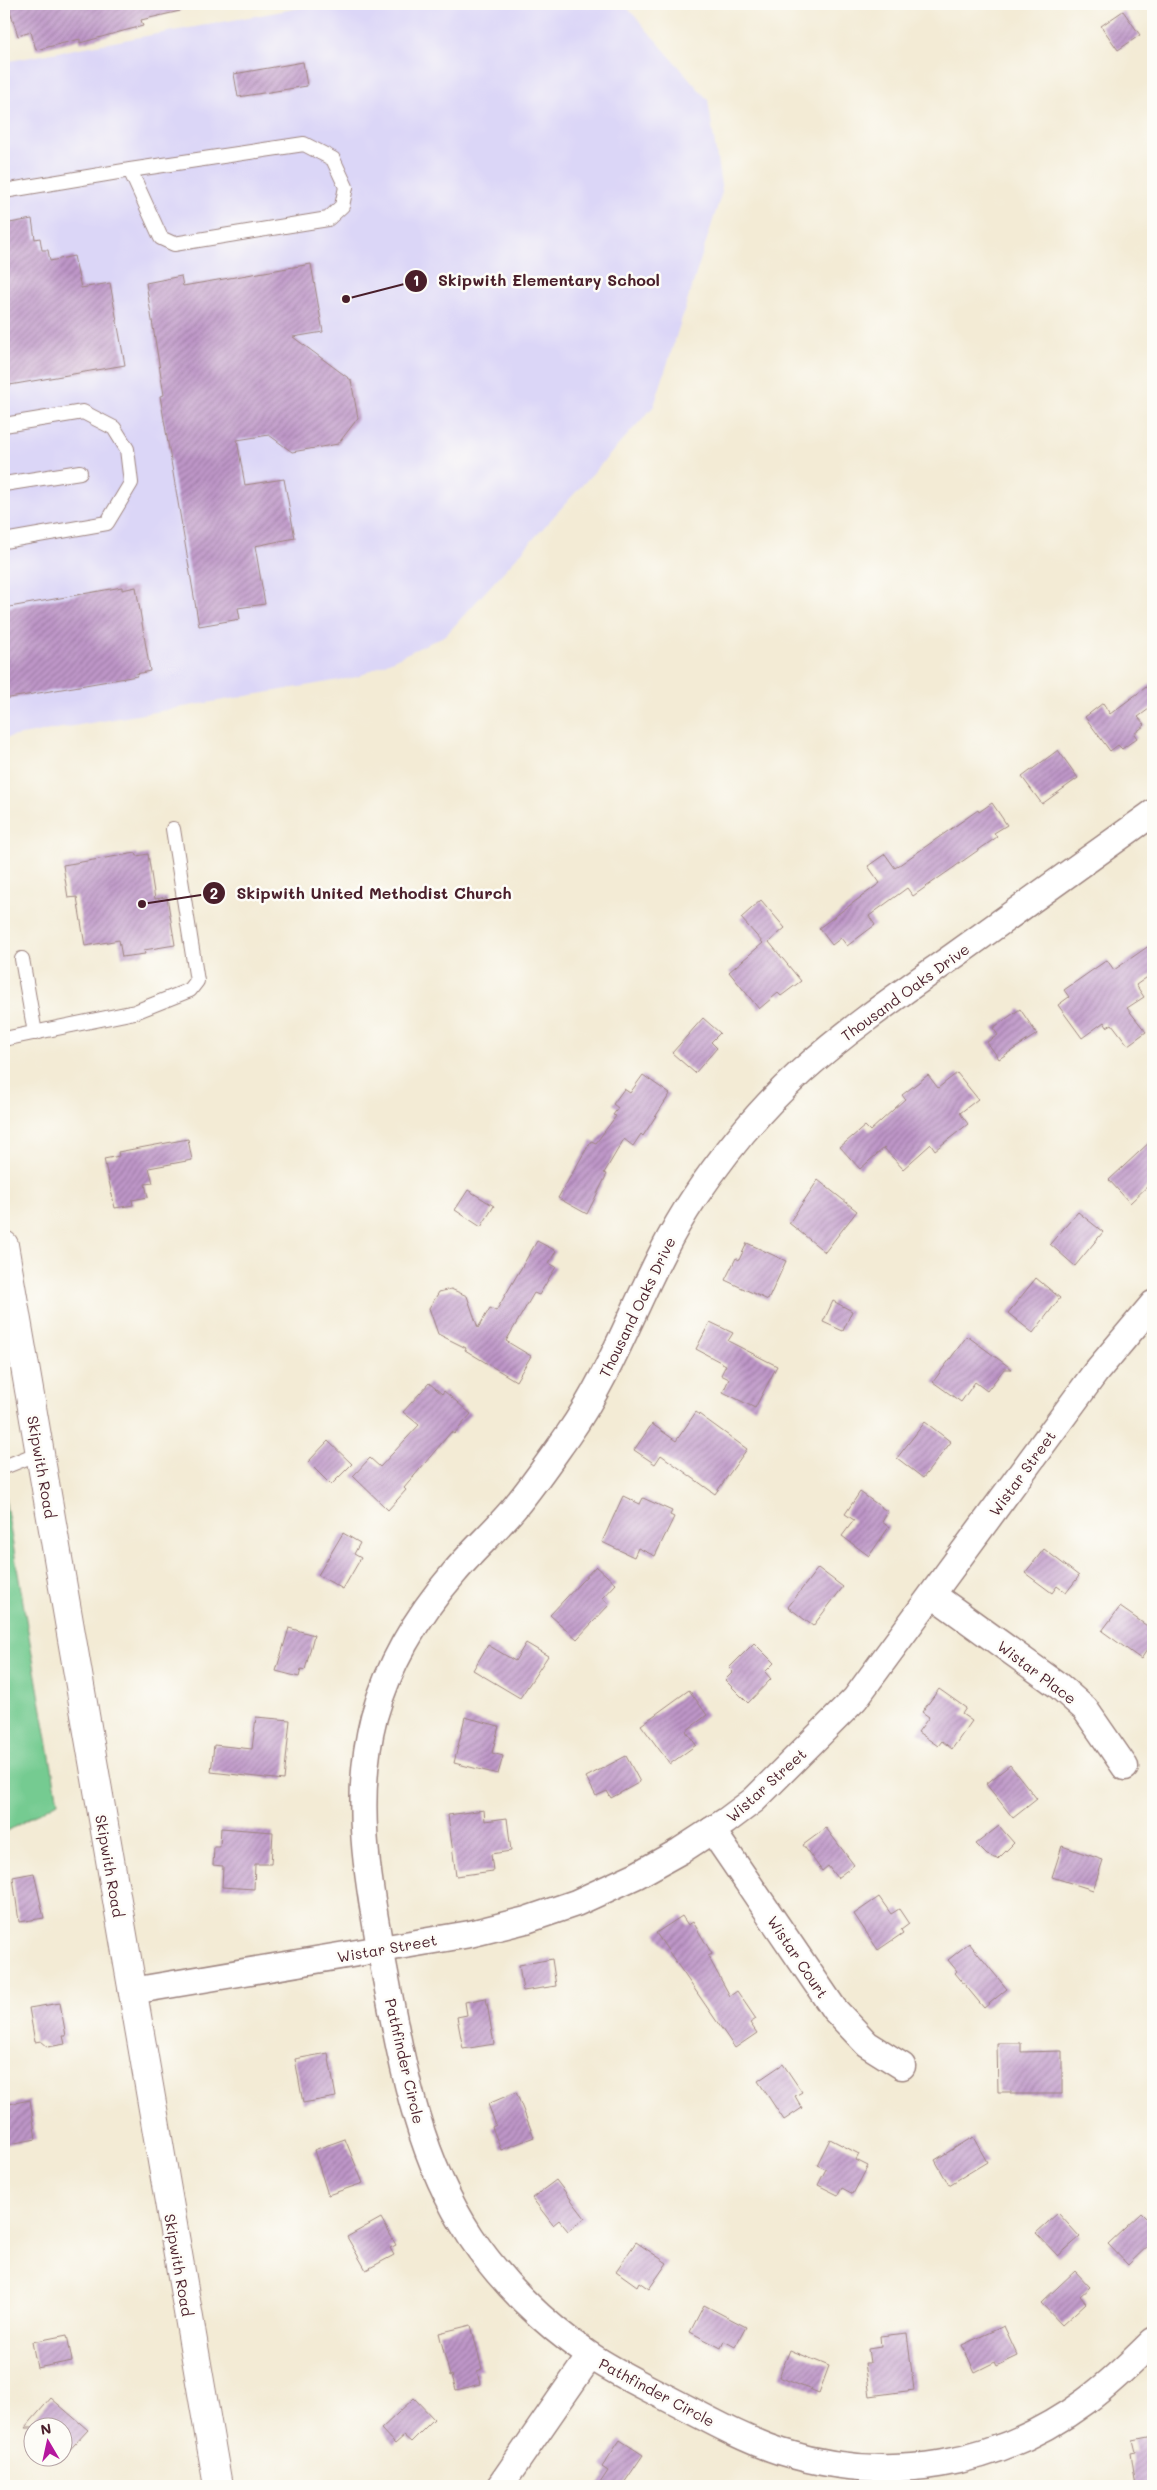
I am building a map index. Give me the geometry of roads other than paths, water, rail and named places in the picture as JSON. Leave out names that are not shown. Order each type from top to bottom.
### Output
[{"type":"main road","name":"Skipwith Road","points":[[4,1245],[218,2486]]},
{"type":"street","name":"Thousand Oaks Drive","points":[[380,1949],[362,1835],[363,1788],[364,1770],[374,1719],[386,1680],[407,1637],[428,1605],[456,1569],[515,1507],[572,1430],[608,1369],[655,1268],[694,1198],[738,1139],[778,1094],[838,1041],[1153,813]]},
{"type":"street","name":"Wistar Street","points":[[132,1991],[470,1934],[526,1920],[576,1903],[637,1875],[712,1830],[754,1800],[855,1699],[1095,1373],[1153,1304]]},
{"type":"street","name":"Wistar Place","points":[[933,1595],[1059,1686],[1085,1709],[1125,1767]]},
{"type":"street","name":"Wistar Court","points":[[712,1830],[834,2009],[867,2044],[902,2066]]},
{"type":"street","name":"Pathfinder Circle","points":[[380,1949],[413,2110],[443,2187],[471,2237],[495,2269],[539,2314],[590,2356],[742,2436],[781,2452],[824,2462],[870,2469],[894,2478],[979,2454],[1031,2435],[1087,2400],[1153,2341]]},
{"type":"street","points":[[500,2486],[590,2356]]},
{"type":"lane","points":[[4,192],[130,170],[304,144],[332,159],[346,187],[342,206],[328,219],[174,244],[161,238],[130,170]]},
{"type":"lane","points":[[4,425],[83,412],[114,428],[127,450],[130,483],[107,523],[4,541]]},
{"type":"lane","points":[[4,484],[80,472]]},
{"type":"lane","points":[[4,1039],[134,1012],[190,990],[194,986],[197,981],[173,829]]},
{"type":"lane","points":[[22,959],[35,1033]]},
{"type":"lane","points":[[4,1467],[39,1453]]},
{"type":"place","name":"Skipwith Elementary School","points":[[346,299]]},
{"type":"place","name":"Skipwith United Methodist Church","points":[[142,904]]}]
